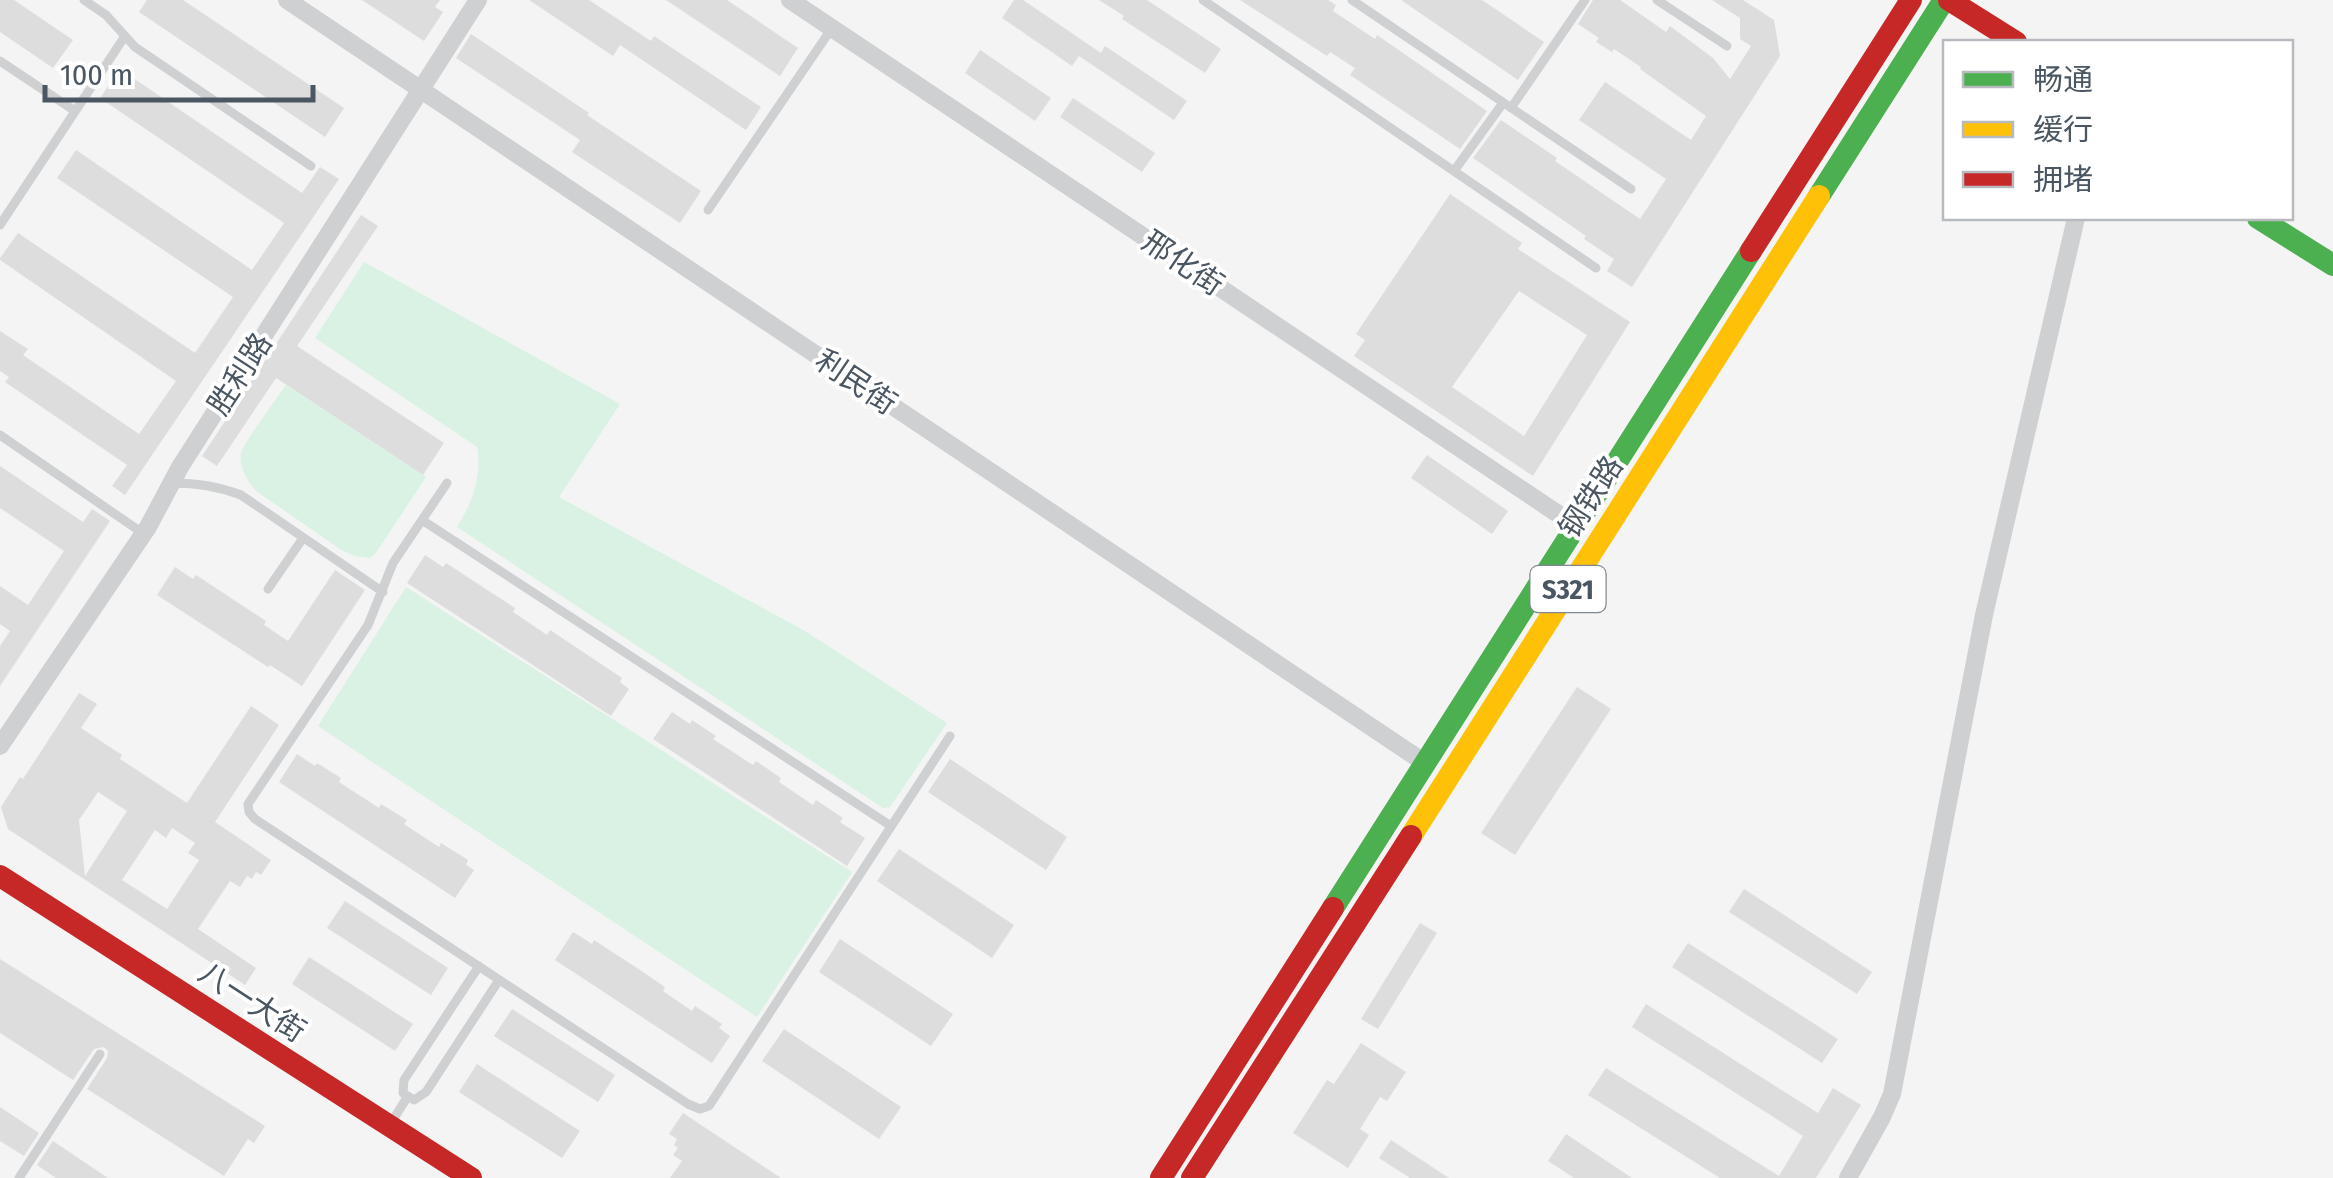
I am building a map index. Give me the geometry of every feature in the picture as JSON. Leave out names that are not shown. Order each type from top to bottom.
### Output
[{"type":"main road","name":"钢铁路","points":[[1161,1178],[1911,0]]},
{"type":"main road","name":"钢铁路","points":[[1192,1178],[1937,3]]},
{"type":"main road","points":[[1937,3],[1983,40]]},
{"type":"main road","points":[[1937,3],[2012,40]]},
{"type":"main road","points":[[2261,220],[2333,265]]},
{"type":"main road","points":[[2292,220],[2333,246]]},
{"type":"main road","name":"八一大街","points":[[0,876],[471,1178]]},
{"type":"main road","name":"八一大街","points":[[0,896],[440,1178]]},
{"type":"street","name":"利民街","points":[[287,0],[1425,763]]},
{"type":"street","name":"胜利路","points":[[0,746],[144,534],[172,483],[478,0]]},
{"type":"street","name":"邢化街","points":[[790,0],[1576,526]]},
{"type":"street","points":[[1848,1178],[1892,1094],[1984,614],[2076,220]]},
{"type":"lane","points":[[84,0],[106,15],[135,47],[311,166]]},
{"type":"lane","points":[[1203,0],[1596,268]]},
{"type":"lane","points":[[1352,0],[1631,190]]},
{"type":"lane","points":[[1454,171],[1585,0]]},
{"type":"lane","points":[[1657,0],[1727,46]]},
{"type":"lane","points":[[708,210],[832,28]]},
{"type":"lane","points":[[0,225],[126,36]]},
{"type":"lane","points":[[0,61],[75,111]]},
{"type":"lane","points":[[0,434],[144,534]]},
{"type":"lane","points":[[447,482],[393,564],[372,618],[248,804],[249,812],[688,1104],[700,1109],[709,1106],[950,736]]},
{"type":"lane","points":[[172,483],[200,483],[241,495],[382,592]]},
{"type":"lane","points":[[422,520],[891,826]]},
{"type":"lane","points":[[268,588],[304,538]]},
{"type":"lane","points":[[478,966],[404,1080],[403,1093],[414,1100],[426,1092],[499,980]]},
{"type":"lane","points":[[19,1178],[100,1054]]},
{"type":"lane","points":[[389,1126],[408,1096]]},
{"type":"green space","points":[[364,262],[620,404],[559,497],[805,631],[947,723],[890,807],[883,808],[457,527],[475,488],[477,447],[315,338]]},
{"type":"green space","points":[[286,385],[426,477],[370,558],[340,549],[256,491],[244,474],[240,458],[243,447]]},
{"type":"green space","points":[[406,587],[852,872],[757,1017],[318,726]]},
{"type":"building","points":[[0,0],[14,0],[73,40],[53,68],[0,32]]},
{"type":"building","points":[[147,0],[183,0],[344,108],[325,137],[139,12]]},
{"type":"building","points":[[362,0],[440,0],[435,7],[443,12],[424,41]]},
{"type":"building","points":[[529,0],[589,0],[651,41],[654,36],[761,107],[746,130],[620,45],[613,56]]},
{"type":"building","points":[[666,0],[727,0],[798,48],[780,76]]},
{"type":"building","points":[[1014,0],[1023,0],[1101,53],[1105,46],[1187,101],[1174,120],[1079,56],[1072,66],[1002,18]]},
{"type":"building","points":[[1099,0],[1147,0],[1221,49],[1205,73]]},
{"type":"building","points":[[1240,0],[1328,0],[1336,5],[1333,11],[1375,39],[1377,35],[1487,111],[1460,149],[1350,75],[1355,68],[1330,52],[1327,56]]},
{"type":"building","points":[[1401,0],[1482,0],[1544,42],[1518,80]]},
{"type":"building","points":[[1593,0],[1620,0],[1666,32],[1670,26],[1713,58],[1730,79],[1751,46],[1740,39],[1740,18],[1712,0],[1743,0],[1774,20],[1780,56],[1632,287],[1607,271],[1614,259],[1584,239],[1586,236],[1473,158],[1501,120],[1640,219],[1666,179],[1579,120],[1605,82],[1691,140],[1706,116],[1641,67],[1596,42],[1599,38],[1578,24]]},
{"type":"building","points":[[471,34],[701,191],[680,223],[572,152],[580,140],[456,58]]},
{"type":"building","points":[[980,50],[1051,98],[1035,121],[965,73]]},
{"type":"building","points":[[120,69],[302,193],[320,167],[339,179],[125,495],[112,486],[127,465],[5,382],[9,377],[0,371],[0,331],[28,349],[23,355],[139,434],[176,381],[0,258],[18,233],[195,353],[233,297],[57,178],[76,150],[252,270],[284,223],[100,98]]},
{"type":"building","points":[[1073,98],[1155,153],[1142,172],[1060,117]]},
{"type":"building","points":[[1450,194],[1522,243],[1518,249],[1630,322],[1533,476],[1354,356],[1365,340],[1356,334]],"holes":[[[1519,291],[1587,335],[1524,436],[1452,387]]]},
{"type":"building","points":[[361,215],[378,226],[297,346],[444,443],[423,475],[276,378],[217,466],[202,456]]},
{"type":"building","points":[[1427,455],[1508,511],[1492,534],[1411,478]]},
{"type":"building","points":[[0,466],[83,522],[92,509],[110,521],[0,686],[0,646],[10,631],[0,624],[0,586],[28,605],[64,551],[0,508]]},
{"type":"building","points":[[425,555],[443,567],[446,563],[515,608],[513,612],[547,635],[550,630],[622,678],[620,682],[629,689],[611,716],[407,583]]},
{"type":"building","points":[[175,567],[193,579],[196,575],[266,621],[264,625],[288,641],[335,570],[365,590],[302,686],[157,595]]},
{"type":"building","points":[[1577,687],[1611,709],[1515,855],[1481,833]]},
{"type":"building","points":[[79,693],[97,704],[81,728],[187,803],[251,706],[279,725],[215,822],[271,860],[261,875],[256,872],[252,879],[247,876],[240,887],[230,881],[198,929],[256,968],[245,985],[8,829],[1,807],[20,777],[23,779]],"holes":[[[98,792],[127,811],[85,876],[79,820]],[[172,828],[195,843],[188,853],[199,860],[167,909],[122,880],[155,830],[166,838]]]},
{"type":"building","points":[[672,712],[690,724],[692,720],[753,765],[756,761],[813,805],[816,800],[843,818],[840,822],[865,838],[847,866],[653,739]]},
{"type":"building","points":[[297,754],[341,778],[339,782],[379,808],[381,804],[407,820],[404,824],[439,847],[441,843],[468,860],[466,865],[474,870],[455,898],[279,782]]},
{"type":"building","points":[[950,759],[1067,837],[1046,870],[928,792]]},
{"type":"building","points":[[899,849],[1014,925],[992,958],[877,881]]},
{"type":"building","points":[[1744,889],[1872,972],[1857,994],[1729,912]]},
{"type":"building","points":[[345,901],[448,968],[431,995],[327,928]]},
{"type":"building","points":[[1420,923],[1437,933],[1378,1029],[1361,1019]]},
{"type":"building","points":[[573,932],[592,944],[594,940],[640,970],[692,1011],[695,1006],[722,1024],[719,1028],[730,1036],[712,1063],[555,960]]},
{"type":"building","points":[[840,939],[953,1014],[931,1046],[819,972]]},
{"type":"building","points":[[1688,943],[1838,1039],[1822,1063],[1672,967]]},
{"type":"building","points":[[309,957],[413,1024],[395,1051],[292,984]]},
{"type":"building","points":[[0,959],[265,1126],[254,1143],[248,1139],[224,1176],[87,1089],[107,1058],[104,1047],[94,1049],[73,1080],[0,1033]]},
{"type":"building","points":[[1646,1004],[1818,1113],[1833,1088],[1861,1105],[1816,1178],[1720,1178],[1588,1095],[1606,1068],[1779,1176],[1803,1136],[1632,1027]]},
{"type":"building","points":[[512,1009],[615,1075],[598,1102],[494,1036]]},
{"type":"building","points":[[784,1029],[901,1107],[879,1139],[762,1061]]},
{"type":"building","points":[[1361,1043],[1406,1072],[1387,1101],[1380,1097],[1360,1129],[1369,1135],[1348,1168],[1293,1133],[1327,1080],[1334,1084]]},
{"type":"building","points":[[477,1064],[580,1131],[562,1158],[459,1092]]},
{"type":"building","points":[[0,1107],[39,1133],[24,1156],[0,1141]]},
{"type":"building","points":[[683,1113],[781,1178],[670,1178],[682,1161],[673,1155],[678,1148],[674,1145],[677,1139],[669,1134]]},
{"type":"building","points":[[1566,1134],[1632,1178],[1574,1178],[1548,1161]]},
{"type":"building","points":[[1391,1140],[1449,1178],[1410,1178],[1379,1158]]},
{"type":"building","points":[[53,1141],[108,1178],[56,1178],[37,1165]]},
{"type":"traffic: fast","points":[[1819,196],[1944,0]]},
{"type":"traffic: fast","points":[[2261,220],[2333,265]]},
{"type":"traffic: fast","points":[[1333,908],[1751,251]]},
{"type":"traffic: slow","points":[[1411,836],[1819,196]]},
{"type":"traffic: jam","points":[[1751,251],[1911,0]]},
{"type":"traffic: jam","points":[[1949,0],[2013,40]]},
{"type":"traffic: jam","points":[[1192,1178],[1411,836]]},
{"type":"traffic: jam","points":[[0,876],[471,1178]]},
{"type":"traffic: jam","points":[[1161,1178],[1333,908]]}]
